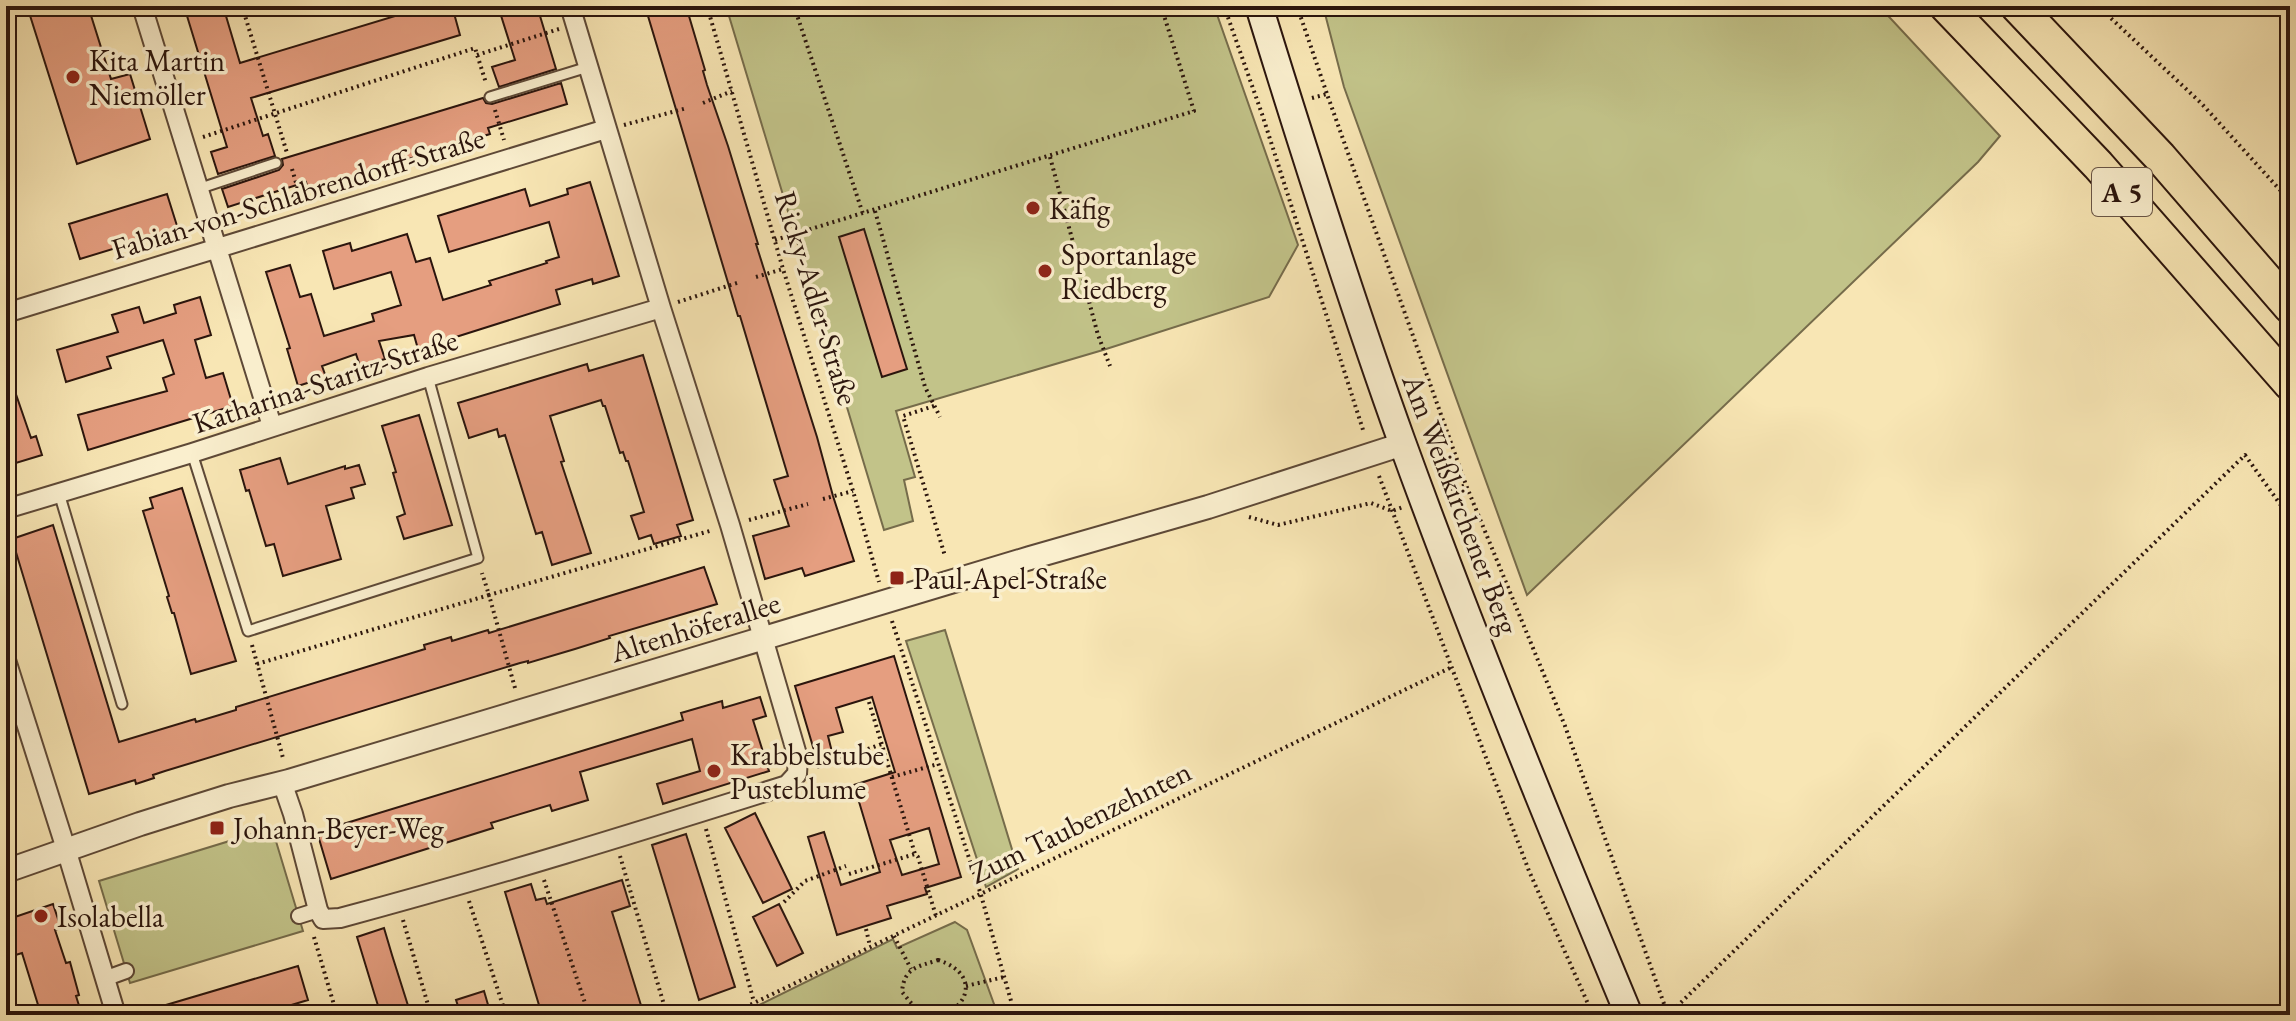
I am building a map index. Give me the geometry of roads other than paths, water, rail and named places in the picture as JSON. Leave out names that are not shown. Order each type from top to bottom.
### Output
[{"type":"highway","name":"A 5","points":[[1946,6],[2098,165],[2290,384]]},
{"type":"highway","name":"A 5","points":[[2017,6],[2160,157],[2290,307]]},
{"type":"main road","name":"Am Weißkirchener Berg","points":[[1259,6],[1403,444],[1515,735],[1629,1015]]},
{"type":"street","points":[[142,6],[272,426]]},
{"type":"street","points":[[299,916],[321,914],[340,918],[397,903],[787,785],[797,774],[798,758],[730,525],[573,15]]},
{"type":"street","name":"Fabian-von-Schlabrendorff-Straße","points":[[6,313],[606,129]]},
{"type":"street","name":"Katharina-Staritz-Straße","points":[[6,509],[661,308]]},
{"type":"street","name":"Altenhöferallee","points":[[6,871],[229,796],[1208,507],[1403,444]]},
{"type":"street","points":[[6,660],[116,1015]]},
{"type":"street","points":[[282,782],[321,914]]},
{"type":"street","points":[[104,979],[126,971]]},
{"type":"lane","points":[[490,97],[588,67]]},
{"type":"lane","points":[[198,189],[276,163]]},
{"type":"lane","points":[[192,453],[248,631],[478,558],[428,377]]},
{"type":"lane","points":[[59,493],[122,704]]},
{"type":"place","name":"Kita Martin Niemöller","points":[[73,77]]},
{"type":"place","name":"Käfig","points":[[1033,208]]},
{"type":"place","name":"Sportanlage Riedberg","points":[[1045,271]]},
{"type":"place","name":"Paul-Apel-Straße","points":[[897,578]]},
{"type":"place","name":"Krabbelstube Pusteblume","points":[[714,771]]},
{"type":"place","name":"Johann-Beyer-Weg","points":[[217,828]]},
{"type":"place","name":"Isolabella","points":[[41,916]]}]
